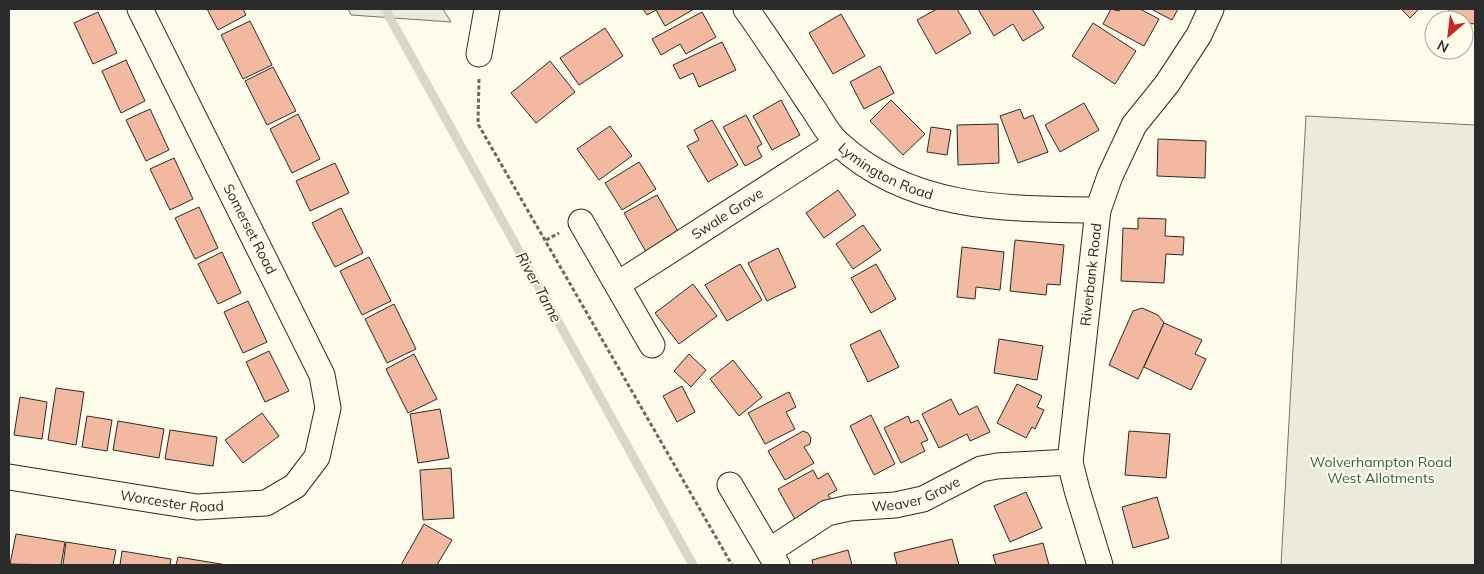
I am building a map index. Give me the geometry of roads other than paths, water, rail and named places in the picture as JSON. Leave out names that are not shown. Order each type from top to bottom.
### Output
[{"type":"street","name":"Somerset Road","points":[[140,9],[322,375],[328,408],[317,457]]},
{"type":"street","points":[[479,54],[487,9]]},
{"type":"street","name":"Lymington Road","points":[[746,9],[837,143],[869,168],[902,186],[934,196],[973,204],[1041,210],[1098,210]]},
{"type":"street","name":"Riverbank Road","points":[[1100,565],[1070,462],[1098,210],[1110,176],[1134,125],[1167,84],[1194,43],[1211,9]]},
{"type":"street","name":"Swale Grove","points":[[618,284],[837,143]]},
{"type":"street","points":[[581,222],[652,345]]},
{"type":"street","name":"Worcester Road","points":[[9,476],[197,507],[266,503],[294,486],[317,457]]},
{"type":"street","name":"Weaver Grove","points":[[773,558],[827,513],[849,508],[895,505],[923,499],[981,469],[997,466],[1070,462]]},
{"type":"street","points":[[730,485],[773,558]]},
{"type":"waterway","name":"River Tame","points":[[385,9],[693,565]]},
{"type":"park label","name":"Wolverhampton Road West Allotments","points":[[1381,470]]}]
